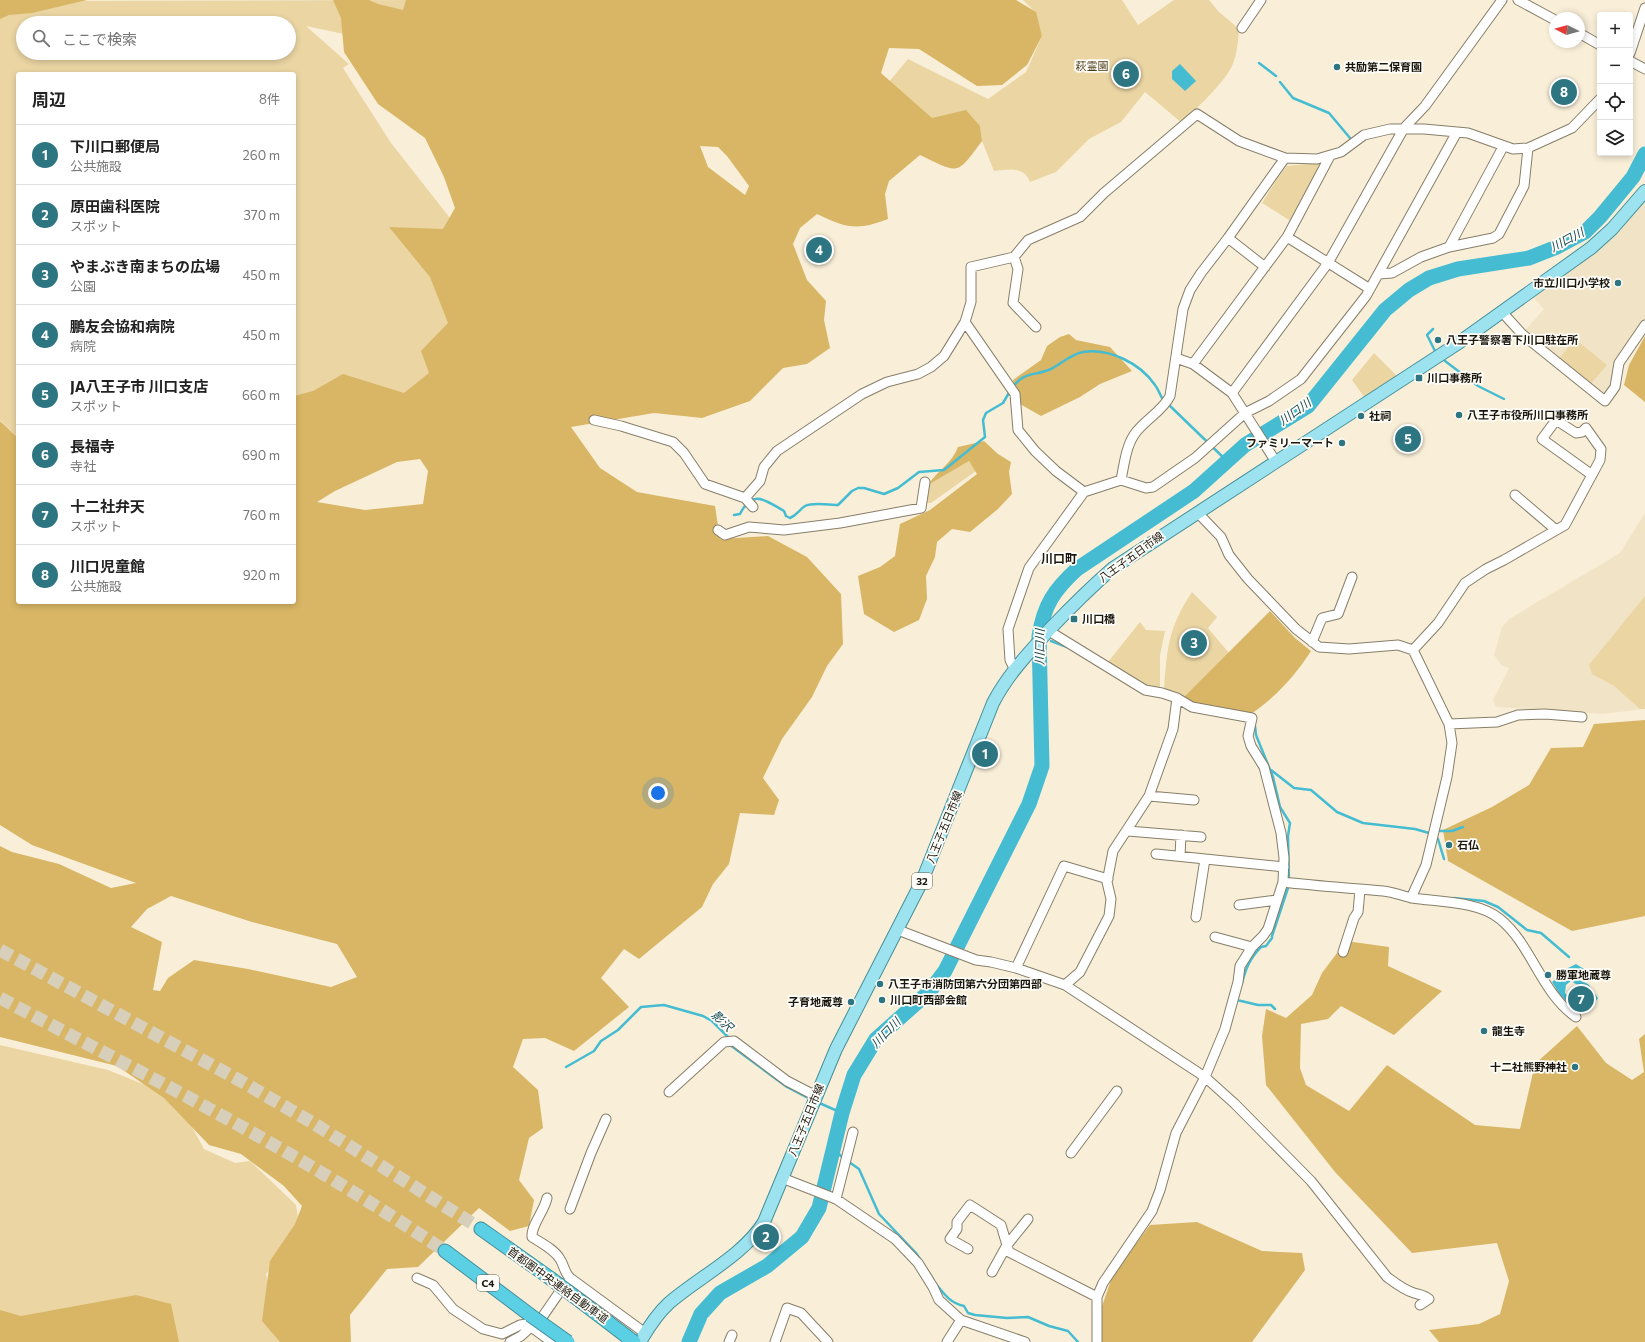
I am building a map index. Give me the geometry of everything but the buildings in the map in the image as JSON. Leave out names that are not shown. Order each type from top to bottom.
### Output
[{"type":"highway","name":"首都圏中央連絡自動車道","points":[[481,1229],[550,1278],[634,1342]]},
{"type":"highway","name":"C4","points":[[444,1251],[532,1323],[568,1342]]},
{"type":"main road","name":"八王子五日市線","points":[[642,1338],[655,1318],[669,1303],[755,1235],[767,1217],[836,1049],[898,930],[940,840],[990,710],[1003,684],[1017,665],[1082,596],[1112,568],[1428,364],[1502,312],[1596,244],[1612,229],[1645,191]]},
{"type":"street","points":[[1242,28],[1261,0]]},
{"type":"street","points":[[1232,392],[1328,263],[1404,128],[1425,106],[1502,0]]},
{"type":"street","points":[[1518,0],[1549,17]]},
{"type":"street","points":[[1632,48],[1645,8]]},
{"type":"street","points":[[1585,36],[1597,43]]},
{"type":"street","points":[[1633,63],[1642,68]]},
{"type":"street","points":[[745,498],[760,481],[764,467],[777,451],[862,394],[887,382],[918,374],[931,367],[944,356],[965,322],[971,302],[971,267],[1014,257],[1028,240],[1080,217],[1104,193],[1197,114],[1239,141],[1285,158],[1317,159],[1330,156],[1364,135],[1380,130],[1404,128],[1457,132],[1479,136],[1504,147],[1513,149],[1528,148],[1572,128],[1597,102]]},
{"type":"street","points":[[1017,665],[1010,660],[1008,629],[1014,605],[1029,568],[1084,492],[1121,480],[1146,488],[1153,487],[1195,458],[1208,444],[1301,379],[1370,289],[1457,132]]},
{"type":"street","points":[[1449,247],[1504,147]]},
{"type":"street","points":[[1379,274],[1392,273],[1421,257],[1449,247],[1493,238],[1499,234],[1524,186],[1528,148]]},
{"type":"street","points":[[1193,364],[1287,237],[1330,156]]},
{"type":"street","points":[[1121,480],[1131,441],[1135,433],[1166,403],[1173,381],[1184,303],[1201,273],[1285,158]]},
{"type":"street","points":[[1287,237],[1370,289]]},
{"type":"street","points":[[1228,238],[1265,267]]},
{"type":"street","points":[[1014,257],[1018,269],[1013,303],[1036,327]]},
{"type":"street","points":[[1502,312],[1522,334],[1605,401],[1614,387],[1619,363],[1645,325]]},
{"type":"street","points":[[965,322],[1014,391],[1018,430],[1035,451],[1056,471],[1084,492]]},
{"type":"street","points":[[1176,358],[1193,364],[1232,392],[1276,462]]},
{"type":"street","points":[[594,420],[621,426],[673,442],[684,453],[704,484],[745,498],[753,507]]},
{"type":"street","points":[[1413,650],[1438,623],[1465,583],[1486,569],[1565,525],[1592,475],[1600,460],[1601,449],[1586,428],[1582,432],[1576,433],[1556,420],[1542,439],[1592,475]]},
{"type":"street","points":[[718,530],[725,535],[749,527],[784,530],[840,523],[921,508],[925,482]]},
{"type":"street","points":[[1515,495],[1556,530]]},
{"type":"street","points":[[1197,512],[1221,537],[1229,555],[1248,579],[1296,629],[1319,647],[1349,649],[1398,645],[1413,650],[1449,724],[1452,743],[1447,777],[1426,865],[1411,898]]},
{"type":"street","points":[[1312,642],[1322,618],[1338,614],[1352,577]]},
{"type":"street","points":[[1049,631],[1145,690],[1162,693],[1177,698],[1192,707],[1252,718],[1248,736],[1251,746],[1264,767],[1280,833],[1284,867],[1283,882],[1268,929],[1252,947],[1240,966],[1224,1029],[1205,1077],[1176,1133],[1160,1190],[1152,1210],[1102,1283],[1097,1297],[1097,1342]]},
{"type":"street","points":[[1065,985],[1080,972],[1109,916],[1111,899],[1108,879],[1113,851],[1128,831],[1149,796],[1174,728],[1177,698]]},
{"type":"street","points":[[1449,724],[1497,722],[1518,715],[1545,714],[1582,717]]},
{"type":"street","points":[[1149,796],[1194,800]]},
{"type":"street","points":[[1128,831],[1201,837]]},
{"type":"street","points":[[1180,856],[1182,835]]},
{"type":"street","points":[[1156,854],[1284,867]]},
{"type":"street","points":[[1196,917],[1205,859]]},
{"type":"street","points":[[1016,968],[1064,866],[1108,879]]},
{"type":"street","points":[[1283,882],[1384,891],[1411,898],[1478,908],[1500,919],[1523,948],[1549,990],[1576,1017]]},
{"type":"street","points":[[1343,952],[1354,918],[1358,912],[1360,890]]},
{"type":"street","points":[[1239,905],[1277,900]]},
{"type":"street","points":[[898,930],[967,957],[1016,968],[1065,985],[1205,1077],[1235,1104],[1311,1181],[1387,1276],[1400,1286],[1414,1293],[1424,1295],[1429,1299],[1420,1305]]},
{"type":"street","points":[[1215,937],[1252,947]]},
{"type":"street","points":[[669,1092],[729,1042],[814,1100]]},
{"type":"street","points":[[1071,1154],[1117,1091]]},
{"type":"street","points":[[570,1209],[591,1153],[606,1119]]},
{"type":"street","points":[[834,1198],[853,1132]]},
{"type":"street","points":[[782,1178],[834,1198],[895,1239],[918,1263],[939,1300],[961,1320],[1025,1342]]},
{"type":"street","points":[[547,1198],[544,1209],[531,1230],[532,1237],[555,1253],[570,1278],[642,1338]]},
{"type":"street","points":[[968,1250],[950,1239],[957,1229],[957,1222],[970,1205],[1001,1225],[1009,1252],[1097,1297]]},
{"type":"street","points":[[992,1272],[1007,1245],[1028,1219]]},
{"type":"street","points":[[417,1278],[433,1285],[448,1305],[484,1329],[502,1334],[520,1325],[532,1323]]},
{"type":"street","points":[[510,1342],[521,1336],[570,1278]]},
{"type":"street","points":[[775,1342],[787,1308],[801,1313],[828,1342]]},
{"type":"street","points":[[947,1342],[961,1320]]},
{"type":"street","points":[[532,1323],[552,1342]]},
{"type":"shaded area","points":[[0,0],[87,0],[32,13],[9,15],[0,19]]},
{"type":"shaded area","points":[[333,0],[369,0],[378,4],[403,10],[406,0],[1016,0],[1036,12],[1042,36],[1027,65],[1002,85],[977,86],[919,49],[889,48],[881,73],[932,118],[966,110],[980,126],[982,141],[967,161],[962,166],[956,168],[943,166],[920,155],[889,181],[885,194],[888,219],[868,225],[852,226],[844,225],[817,214],[800,228],[793,244],[807,280],[826,301],[824,320],[830,348],[807,364],[783,368],[750,401],[702,418],[654,413],[571,427],[600,468],[637,492],[715,506],[720,539],[768,536],[807,557],[841,594],[843,644],[827,666],[812,697],[782,739],[763,778],[779,800],[774,815],[740,813],[729,864],[713,884],[702,907],[639,959],[624,949],[601,978],[629,1007],[574,1051],[545,1038],[523,1039],[513,1067],[538,1090],[543,1128],[529,1138],[519,1180],[534,1200],[529,1226],[510,1231],[479,1208],[418,1267],[387,1269],[350,1315],[351,1342],[280,1342],[262,1321],[270,1261],[295,1224],[302,1206],[284,1186],[241,1154],[209,1145],[164,1098],[117,1066],[0,1037],[0,846],[12,852],[59,864],[111,888],[136,883],[32,845],[0,825],[0,421],[16,436],[16,604],[296,604],[296,395],[313,391],[343,374],[404,393],[429,373],[421,351],[448,323],[430,277],[389,227],[443,229],[455,208],[444,177],[425,138],[378,104],[344,52],[341,18]],"holes":[[[700,146],[718,147],[727,156],[749,186],[745,195],[708,167]],[[420,459],[428,471],[423,504],[365,510],[317,502],[335,491],[397,462]],[[171,896],[252,922],[337,944],[357,977],[331,987],[248,969],[194,960],[168,978],[160,991],[153,990],[162,942],[131,927],[147,909]]]},
{"type":"shaded area","points":[[1645,199],[1645,319],[1615,361],[1614,388],[1607,399],[1522,334],[1544,309],[1533,297],[1599,250],[1618,232]]},
{"type":"shaded area","points":[[1069,334],[1076,340],[1110,347],[1132,371],[1100,384],[1080,397],[1041,416],[1020,404],[1013,380],[1041,360],[1047,346],[1060,337]]},
{"type":"shaded area","points":[[1645,336],[1645,402],[1624,385],[1629,365]]},
{"type":"shaded area","points":[[984,441],[998,454],[1011,462],[1009,472],[1012,494],[998,509],[970,532],[952,529],[937,542],[935,557],[926,576],[927,599],[919,620],[894,632],[864,614],[858,576],[880,567],[895,556],[900,524],[930,510],[977,474],[969,461],[928,485],[949,462],[958,447]]},
{"type":"shaded area","points":[[1645,513],[1645,709],[1603,714],[1496,707],[1493,700],[1509,668],[1502,666],[1494,655],[1502,627],[1509,619],[1620,553]]},
{"type":"shaded area","points":[[1270,611],[1295,638],[1311,651],[1291,678],[1266,703],[1248,716],[1191,706],[1183,698]]},
{"type":"shaded area","points":[[1645,720],[1645,916],[1572,931],[1448,861],[1443,830],[1492,807],[1529,785],[1551,748],[1583,747],[1594,724]]},
{"type":"shaded area","points":[[1346,941],[1389,947],[1388,966],[1442,991],[1394,1035],[1341,1006],[1328,1019],[1301,1024],[1300,1068],[1306,1085],[1349,1111],[1387,1065],[1475,1125],[1520,1129],[1535,1064],[1577,1026],[1606,1063],[1632,1080],[1644,1072],[1639,1039],[1645,1034],[1645,1342],[1439,1342],[1429,1330],[1479,1324],[1500,1314],[1509,1281],[1497,1243],[1412,1253],[1335,1172],[1266,1085],[1262,1036],[1266,1009],[1286,1018],[1312,995],[1322,973]]},
{"type":"shaded area","points":[[1197,1222],[1262,1251],[1302,1253],[1305,1270],[1252,1342],[1097,1342],[1096,1324],[1113,1274],[1150,1225]]},
{"type":"shaded area","points":[[136,1295],[171,1304],[179,1342],[0,1342],[0,1310],[21,1316]]},
{"type":"green space","points":[[417,0],[382,42],[306,26],[349,64],[343,68],[391,143],[450,218],[487,373],[296,473],[296,72],[16,72],[16,436],[0,420],[0,1]]},
{"type":"green space","name":"萩霊園","points":[[1023,0],[1122,0],[1138,25],[1174,0],[1209,0],[1218,11],[1239,29],[1235,57],[1228,74],[1209,96],[1182,123],[1145,92],[1121,122],[1089,139],[1056,172],[1030,182],[1024,173],[1020,171],[994,171],[982,141],[980,126],[971,119],[933,130],[884,88],[908,59],[988,99],[1026,72],[1042,36],[1035,12]]},
{"type":"green space","points":[[1328,160],[1294,223],[1262,203],[1287,166],[1318,163]]},
{"type":"green space","points":[[1575,339],[1607,365],[1590,385],[1558,360]]},
{"type":"green space","points":[[1374,353],[1398,377],[1365,398],[1352,380]]},
{"type":"green space","points":[[969,461],[976,471],[931,503],[926,503],[928,485]]},
{"type":"green space","points":[[1192,592],[1217,617],[1208,628],[1229,653],[1183,698],[1164,690],[1165,675],[1168,650],[1173,628]]},
{"type":"green space","points":[[1645,596],[1645,709],[1640,709],[1614,686],[1592,674],[1589,665]]},
{"type":"green space","points":[[1140,622],[1146,630],[1165,631],[1160,655],[1160,689],[1148,686],[1108,662]]},
{"type":"green space","points":[[0,1045],[108,1070],[163,1092],[187,1118],[204,1149],[235,1163],[250,1161],[296,1205],[298,1218],[282,1255],[266,1274],[276,1317],[303,1342],[0,1342]]},
{"type":"water","points":[[1180,64],[1196,81],[1185,91],[1172,79],[1172,71]]},
{"type":"water","points":[[1576,964],[1589,972],[1575,973],[1574,978],[1588,984],[1598,998],[1591,1007],[1578,1011],[1560,995],[1552,982],[1566,969]],"holes":[[[1571,981],[1585,990],[1589,998],[1587,1005],[1583,1007],[1575,1004],[1565,993],[1566,985]]]},
{"type":"waterway","points":[[1259,63],[1276,76]]},
{"type":"waterway","points":[[1280,82],[1293,98],[1329,113],[1350,138]]},
{"type":"waterway","name":"川口川","points":[[689,1342],[701,1314],[720,1293],[767,1266],[802,1237],[819,1208],[842,1113],[854,1075],[876,1039],[930,991],[945,971],[1029,804],[1042,766],[1039,636],[1047,607],[1056,591],[1077,569],[1194,491],[1245,445],[1308,406],[1385,310],[1409,290],[1429,278],[1458,269],[1529,258],[1557,247],[1585,232],[1600,217],[1633,177],[1645,154]]},
{"type":"waterway","points":[[1433,329],[1427,335],[1435,351]]},
{"type":"waterway","points":[[1013,387],[1021,378],[1051,369],[1079,353],[1093,351],[1113,355],[1141,370],[1149,377],[1164,401]]},
{"type":"waterway","points":[[1445,361],[1478,386],[1504,399]]},
{"type":"waterway","points":[[734,515],[740,514],[750,501],[760,499],[784,511],[786,516],[790,518],[808,505],[838,505],[852,491],[858,488],[864,488],[884,494],[898,488],[919,472],[944,470],[985,437],[983,420],[986,413],[1003,403],[1010,391]]},
{"type":"waterway","points":[[1168,404],[1227,461]]},
{"type":"waterway","points":[[1051,641],[1067,647]]},
{"type":"waterway","points":[[1255,726],[1256,735],[1273,777],[1280,807],[1290,823],[1288,836],[1289,881]]},
{"type":"waterway","points":[[1271,770],[1294,788],[1311,790],[1337,812],[1363,823],[1415,829],[1429,833]]},
{"type":"waterway","points":[[1440,831],[1452,831],[1463,827]]},
{"type":"waterway","points":[[1438,839],[1444,859]]},
{"type":"waterway","points":[[1242,983],[1251,959],[1257,951],[1261,947],[1266,946],[1272,938],[1289,885]]},
{"type":"waterway","points":[[1454,898],[1484,901],[1498,907],[1527,930],[1541,933],[1569,957]]},
{"type":"waterway","points":[[1238,997],[1237,1000],[1258,1005],[1271,1005],[1275,1009]]},
{"type":"waterway","name":"影沢","points":[[566,1067],[594,1051],[601,1041],[618,1030],[641,1007],[664,1005],[703,1016],[712,1021],[729,1038],[730,1045],[787,1087],[810,1099]]},
{"type":"waterway","name":"影沢","points":[[817,1102],[842,1113]]},
{"type":"waterway","points":[[834,1149],[842,1157]]},
{"type":"waterway","points":[[849,1162],[859,1169],[879,1214],[916,1253],[933,1279]]},
{"type":"waterway","points":[[936,1284],[951,1300],[964,1306],[968,1313],[1007,1318],[1028,1317],[1049,1326],[1068,1331],[1078,1342]]},
{"type":"tunnel","points":[[0,950],[239,1080],[313,1123],[481,1229]]},
{"type":"tunnel","points":[[0,998],[257,1135],[389,1214],[445,1251]]},
{"type":"place","name":"共励第二保育園","points":[[1337,67]]},
{"type":"place","name":"長福寺","points":[[1126,74]]},
{"type":"place","name":"川口児童館","points":[[1564,92]]},
{"type":"place","name":"鵬友会協和病院","points":[[819,250]]},
{"type":"place","name":"市立川口小学校","points":[[1618,283]]},
{"type":"place","name":"八王子警察署下川口駐在所","points":[[1438,340]]},
{"type":"place","name":"川口事務所","points":[[1419,378]]},
{"type":"place","name":"八王子市役所川口事務所","points":[[1459,415]]},
{"type":"place","name":"社祠","points":[[1361,416]]},
{"type":"place","name":"JA八王子市 川口支店","points":[[1408,439]]},
{"type":"place","name":"ファミリーマート","points":[[1342,443]]},
{"type":"place","name":"川口橋","points":[[1074,619]]},
{"type":"place","name":"やまぶき南まちの広場","points":[[1194,643]]},
{"type":"place","name":"下川口郵便局","points":[[985,754]]},
{"type":"place","name":"石仏","points":[[1449,845]]},
{"type":"place","name":"勝軍地蔵尊","points":[[1548,975]]},
{"type":"place","name":"八王子市消防団第六分団第四部","points":[[880,984]]},
{"type":"place","name":"十二社弁天","points":[[1581,999]]},
{"type":"place","name":"川口町西部会館","points":[[882,1000]]},
{"type":"place","name":"子育地蔵尊","points":[[851,1002]]},
{"type":"place","name":"龍生寺","points":[[1484,1031]]},
{"type":"place","name":"十二社熊野神社","points":[[1575,1067]]},
{"type":"place","name":"原田歯科医院","points":[[766,1237]]},
{"type":"district","name":"川口町","points":[[1059,559]]}]
